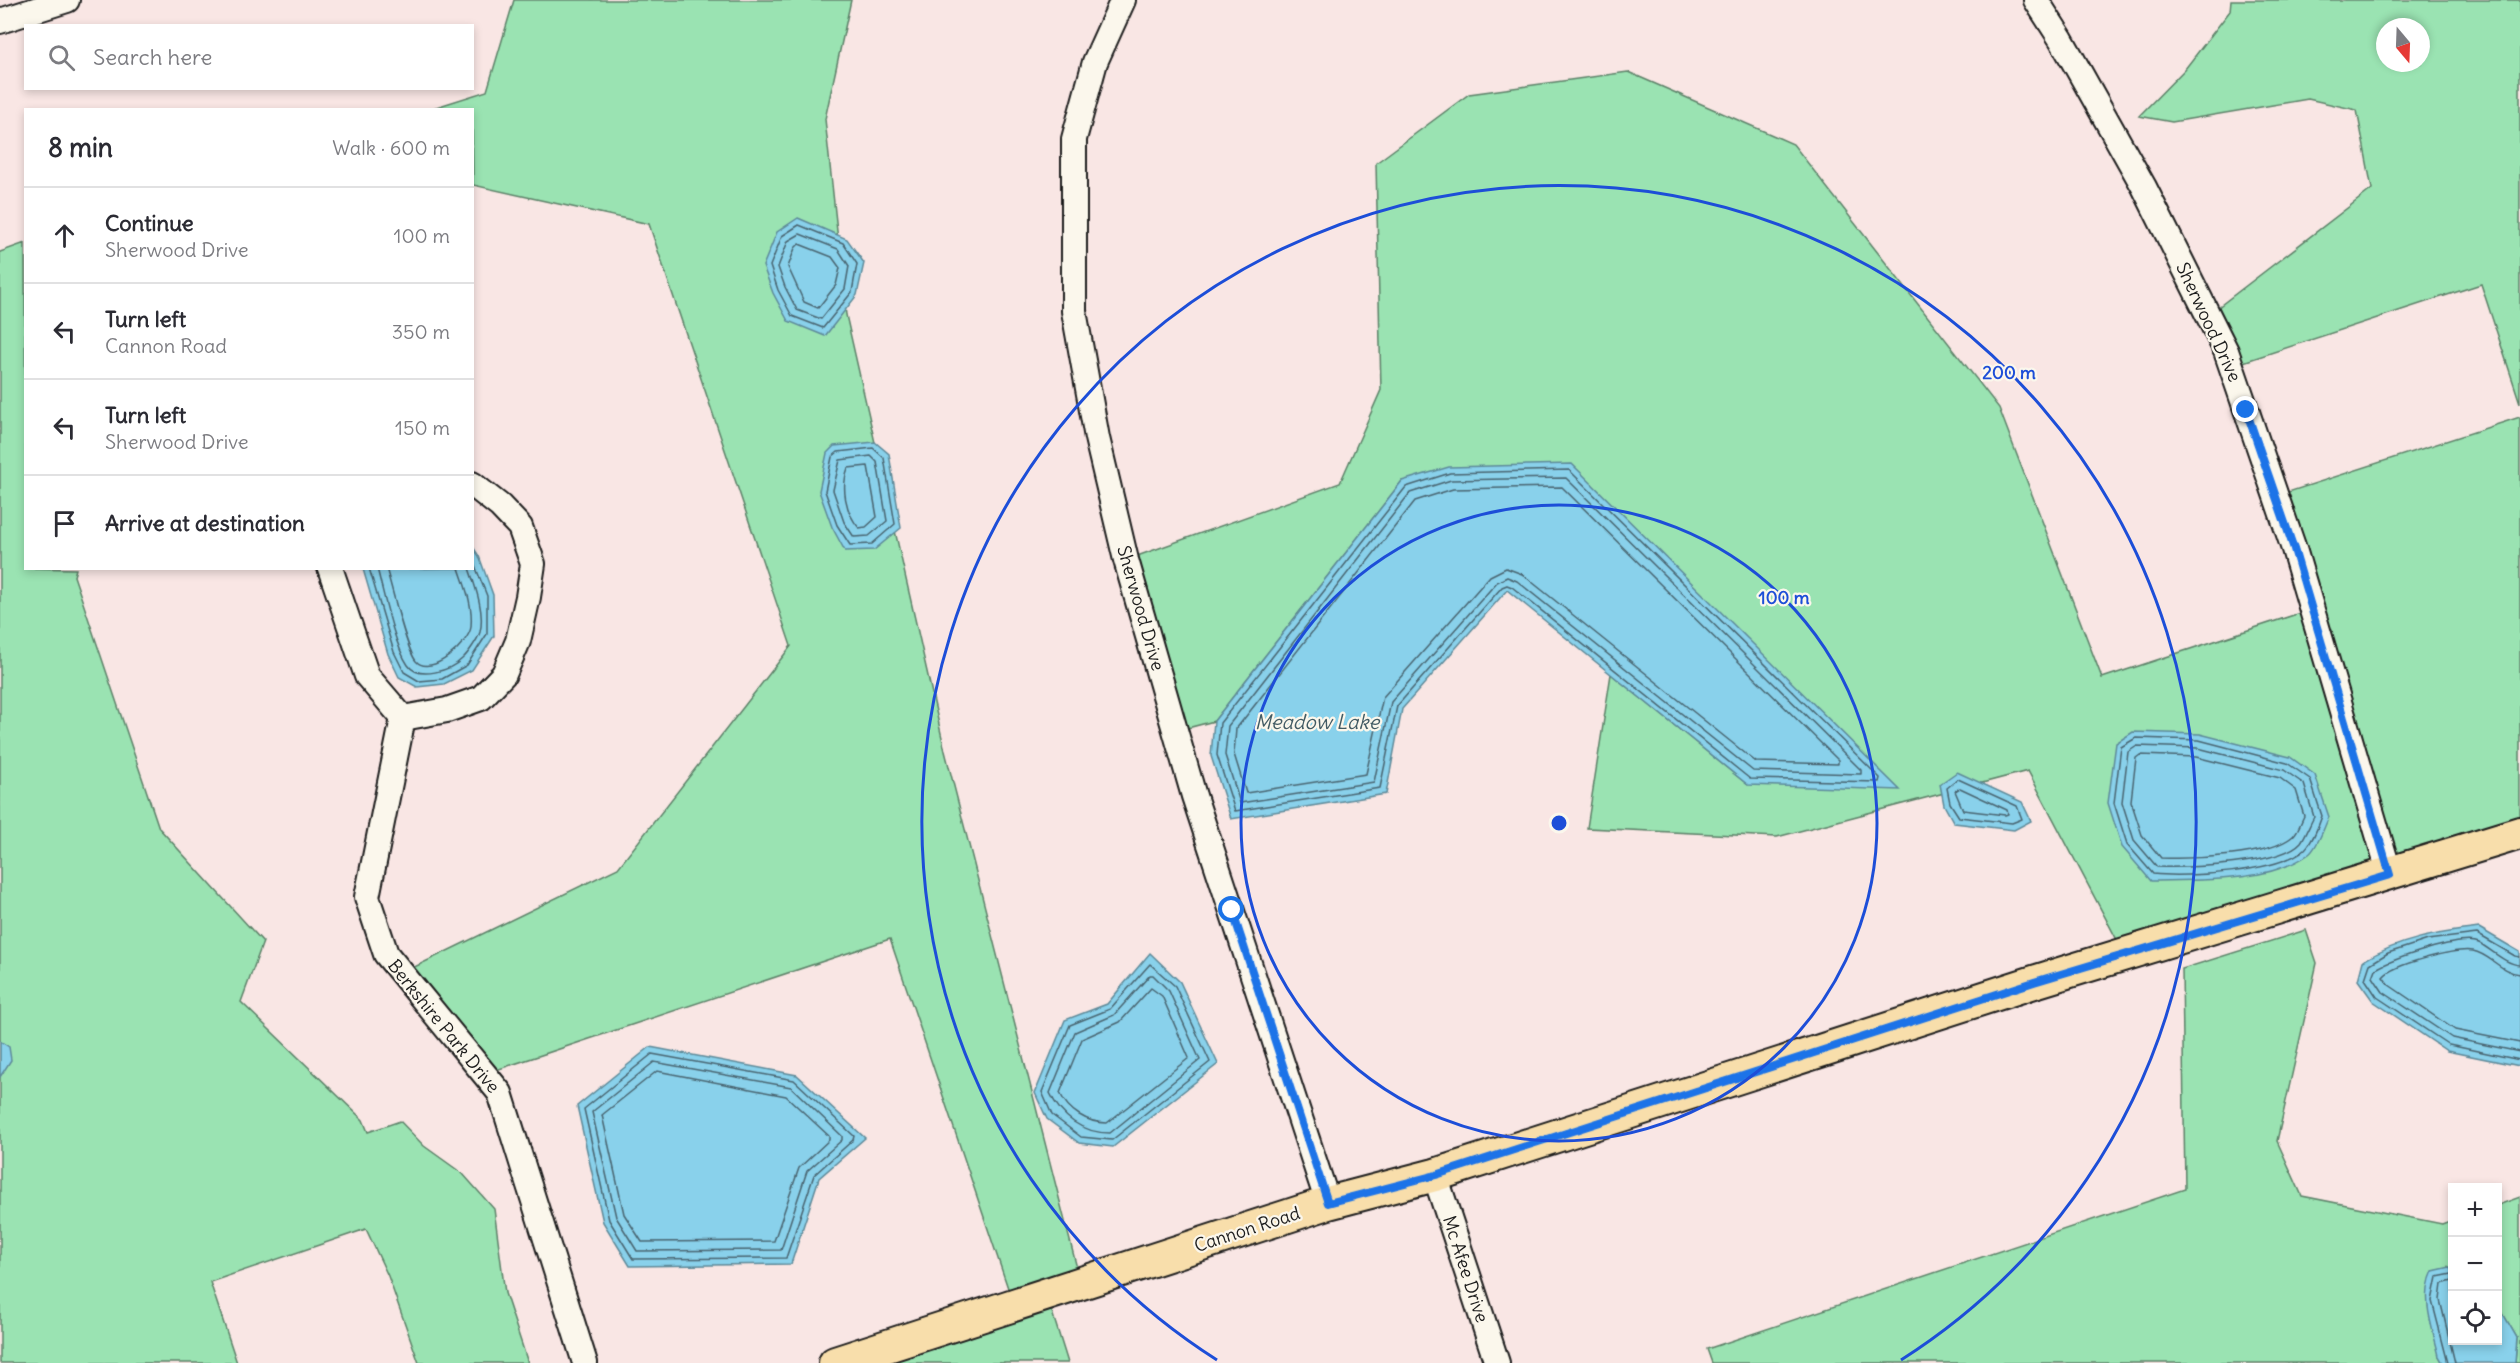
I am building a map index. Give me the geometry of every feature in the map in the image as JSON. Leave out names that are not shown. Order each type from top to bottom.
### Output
[{"type":"main road","name":"Cannon Road","points":[[835,1363],[1328,1203],[1436,1175],[2034,982],[2390,875],[2520,833]]},
{"type":"street","points":[[0,21],[67,0]]},
{"type":"street","name":"Sherwood Drive","points":[[1123,0],[1095,62],[1074,139],[1074,311],[1097,438],[1130,571],[1194,796],[1328,1203]]},
{"type":"street","name":"Sherwood Drive","points":[[2036,0],[2061,39],[2144,187],[2226,351],[2294,549],[2390,875]]},
{"type":"street","points":[[331,570],[367,676],[403,718],[447,710],[481,698],[504,674],[518,641],[528,597],[532,564],[520,527],[500,506],[474,486]]},
{"type":"street","name":"Berkshire Park Drive","points":[[403,718],[367,897],[386,954],[500,1093],[585,1363]]},
{"type":"street","name":"Mc Afee Drive","points":[[1436,1175],[1497,1363]]},
{"type":"green space","points":[[514,0],[851,0],[825,119],[846,315],[945,751],[1081,1284],[1014,1306],[890,939],[484,1074],[402,973],[618,868],[791,646],[649,224],[474,185],[474,108],[433,108],[487,91]]},
{"type":"green space","points":[[2231,0],[2520,0],[2520,403],[2481,284],[2231,366],[2208,315],[2372,189],[2357,110],[2308,99],[2172,122],[2139,116],[2185,69],[2230,11]]},
{"type":"green space","points":[[1628,72],[1793,144],[1999,408],[2102,678],[2312,609],[2276,496],[2520,417],[2520,833],[2125,955],[2028,771],[1777,837],[1587,828],[1611,674],[1748,785],[1402,481],[1214,721],[1176,731],[1126,560],[1340,483],[1381,390],[1376,163],[1469,94]]},
{"type":"green space","points":[[24,243],[24,570],[76,570],[74,576],[159,828],[263,942],[241,1002],[363,1120],[368,1132],[400,1121],[424,1146],[463,1174],[494,1209],[505,1293],[528,1363],[419,1363],[388,1276],[366,1229],[210,1282],[237,1363],[0,1363],[0,252]]},
{"type":"green space","points":[[2306,930],[2317,963],[2277,1141],[2302,1196],[2442,1224],[2448,1222],[2448,1276],[2439,1356],[2443,1363],[1712,1363],[1707,1349],[2185,1189],[2182,969]]},
{"type":"green space","points":[[2520,1197],[2520,1363],[2515,1363],[2517,1338],[2502,1312],[2502,1204]]},
{"type":"green space","points":[[1047,1296],[1068,1363],[836,1363]]},
{"type":"water","points":[[798,218],[847,239],[864,263],[857,295],[825,336],[788,321],[773,293],[763,266],[777,232]]},
{"type":"water","points":[[875,442],[889,454],[901,528],[874,550],[845,551],[832,527],[819,491],[827,453],[834,446]]},
{"type":"water","name":"Meadow Lake","points":[[1572,464],[1900,790],[1748,785],[1507,590],[1402,709],[1386,794],[1231,819],[1211,756],[1214,721],[1402,481],[1449,467]]},
{"type":"water","points":[[474,548],[493,595],[494,636],[472,670],[444,684],[417,687],[399,677],[388,654],[363,570],[474,570]]},
{"type":"water","points":[[2133,732],[2200,734],[2290,757],[2315,775],[2329,817],[2321,837],[2309,854],[2274,870],[2254,875],[2211,880],[2151,881],[2122,847],[2108,803],[2116,743]]},
{"type":"water","points":[[1957,772],[2022,802],[2031,821],[2014,830],[1954,823],[1944,805],[1940,784]]},
{"type":"water","points":[[2479,928],[2520,952],[2520,1066],[2447,1051],[2373,1001],[2358,980],[2363,961],[2377,953],[2405,942]]},
{"type":"water","points":[[1150,953],[1180,982],[1218,1064],[1113,1147],[1079,1143],[1047,1119],[1035,1093],[1065,1020],[1107,1004]]},
{"type":"water","points":[[0,1041],[9,1047],[11,1060],[0,1077]]},
{"type":"water","points":[[650,1047],[797,1075],[865,1138],[819,1178],[791,1264],[630,1266],[603,1222],[577,1106]]},
{"type":"water","points":[[2448,1267],[2448,1345],[2502,1345],[2502,1312],[2517,1338],[2515,1363],[2443,1363],[2431,1324],[2428,1303],[2429,1281],[2433,1271]]},
{"type":"route","points":[[1232,910],[1328,1203],[1436,1175],[2034,982],[2390,875],[2294,549],[2246,410]]}]
